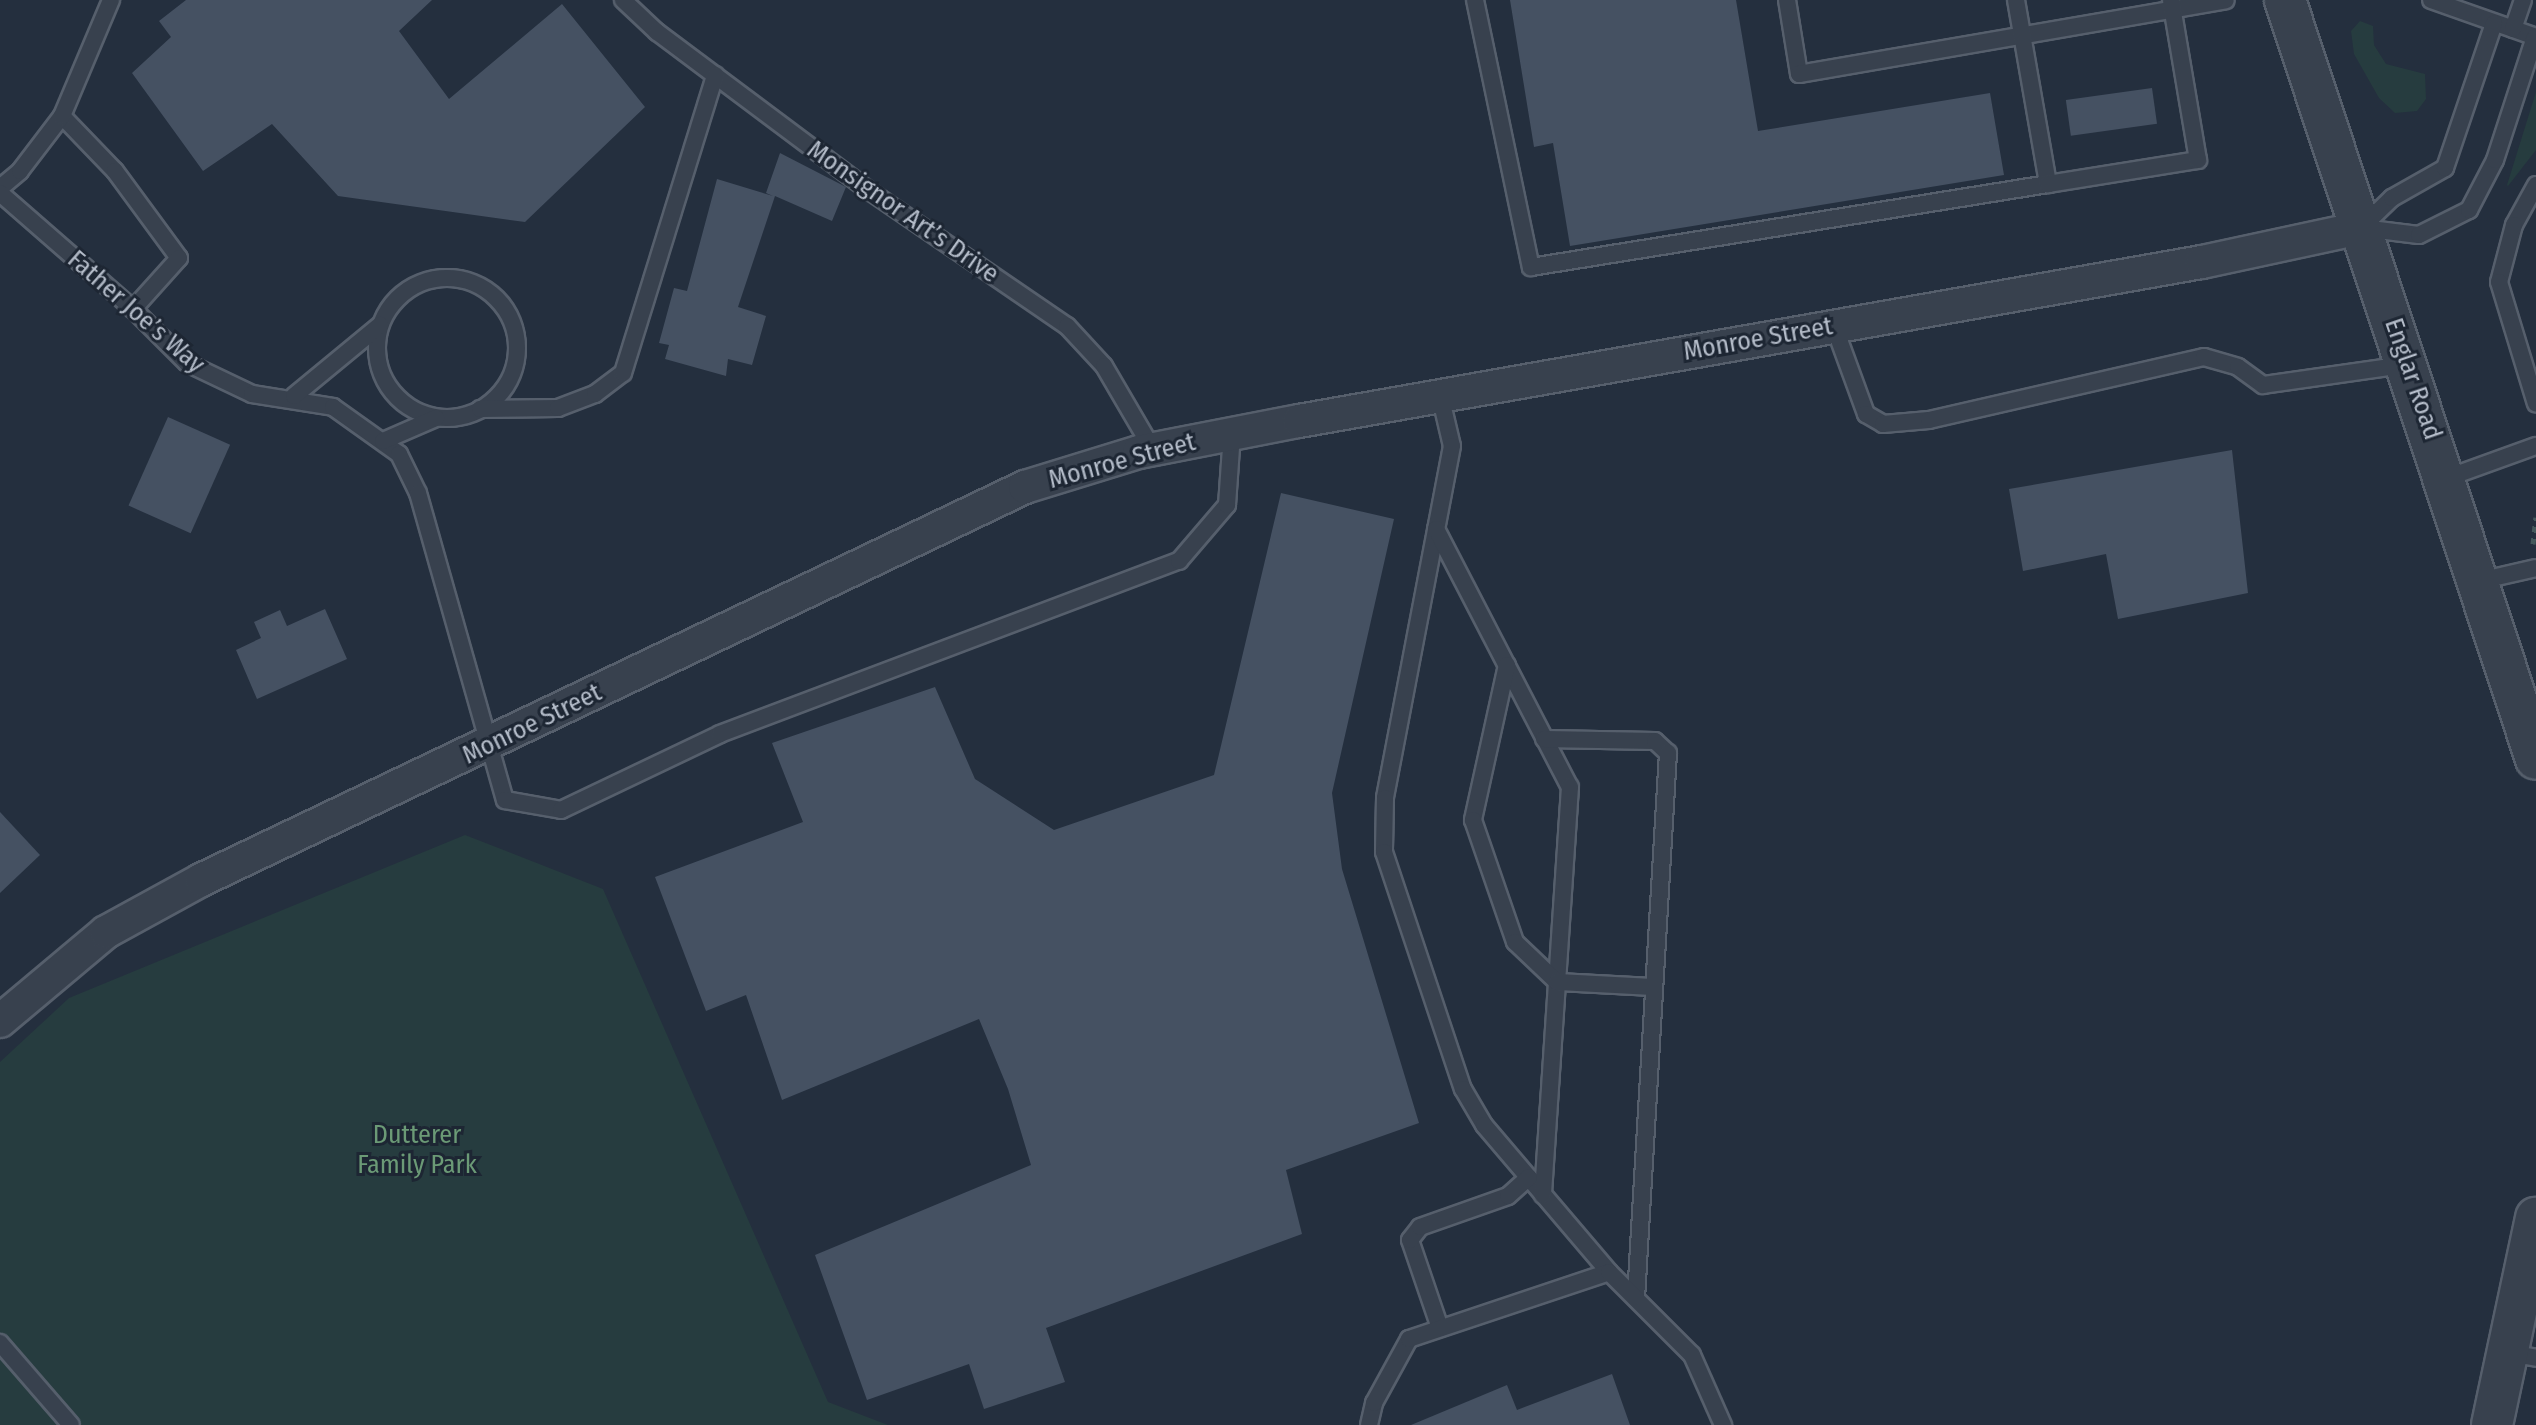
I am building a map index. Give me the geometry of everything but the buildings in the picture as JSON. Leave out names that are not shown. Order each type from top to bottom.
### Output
[{"type":"street","name":"Englar Road","points":[[2285,0],[2447,478],[2536,759]]},
{"type":"street","name":"Monroe Street","points":[[0,1021],[106,932],[201,880],[1025,487],[1153,450],[1232,434],[2202,262],[2360,228]]},
{"type":"street","points":[[2492,1425],[2522,1356],[2536,1218]]},
{"type":"lane","points":[[0,191],[20,171],[62,116],[111,0]]},
{"type":"lane","name":"Monsignor Art’s Drive","points":[[623,0],[715,75],[871,192],[1067,326],[1104,366],[1153,450]]},
{"type":"lane","points":[[1475,0],[1531,267],[2198,160],[2172,6]]},
{"type":"lane","points":[[1787,0],[1799,74],[2023,37],[2172,6],[2226,0]]},
{"type":"lane","points":[[2016,0],[2048,184]]},
{"type":"lane","points":[[2360,228],[2419,235],[2469,210],[2495,160],[2535,37],[2431,0]]},
{"type":"lane","points":[[2513,29],[2523,0]]},
{"type":"lane","points":[[2360,228],[2392,198],[2445,168],[2494,23]]},
{"type":"lane","points":[[383,441],[436,418],[480,409],[558,408],[595,394],[623,373],[715,75]]},
{"type":"lane","points":[[62,116],[115,171],[179,258],[133,309]]},
{"type":"lane","points":[[2536,185],[2514,225],[2499,282],[2536,404]]},
{"type":"lane","name":"Father Joe’s Way","points":[[0,191],[133,309],[187,363],[252,394],[294,396],[333,407],[399,454],[418,493],[505,800],[561,810],[720,734],[1179,561],[1227,505],[1232,434]]},
{"type":"lane","points":[[294,396],[380,325],[408,288],[430,279],[455,277],[479,284],[498,298],[518,338],[517,363],[507,386],[480,409]]},
{"type":"lane","points":[[380,325],[376,350],[381,374],[394,395],[413,410],[436,418]]},
{"type":"lane","points":[[1834,326],[1866,414],[1883,424],[1929,420],[2204,357],[2238,367],[2263,385],[2408,364]]},
{"type":"lane","points":[[1440,395],[1452,446],[1385,798],[1384,852],[1463,1089],[1484,1125],[1609,1272],[1692,1355],[1723,1425]]},
{"type":"lane","points":[[2447,478],[2536,446]]},
{"type":"lane","points":[[1436,529],[1570,787],[1543,1195]]},
{"type":"lane","points":[[2479,581],[2536,568]]},
{"type":"lane","points":[[1507,665],[1473,820],[1515,942],[1557,982],[1654,987]]},
{"type":"lane","points":[[1544,739],[1655,741],[1668,753],[1636,1298]]},
{"type":"lane","points":[[1440,1328],[1410,1240],[1420,1227],[1508,1196],[1529,1177]]},
{"type":"lane","points":[[1369,1425],[1374,1403],[1409,1339],[1609,1272]]},
{"type":"lane","points":[[0,1343],[71,1425]]},
{"type":"path","points":[[2533,545],[2536,517]]},
{"type":"green space","points":[[2360,21],[2373,26],[2374,45],[2386,64],[2425,74],[2426,99],[2417,111],[2395,113],[2379,98],[2354,54],[2351,31]]},
{"type":"green space","points":[[2536,92],[2536,150],[2508,186],[2507,185]]},
{"type":"green space","name":"Dutterer Family Park","points":[[465,835],[603,889],[828,1402],[888,1425],[0,1425],[0,1062],[69,998]]}]
